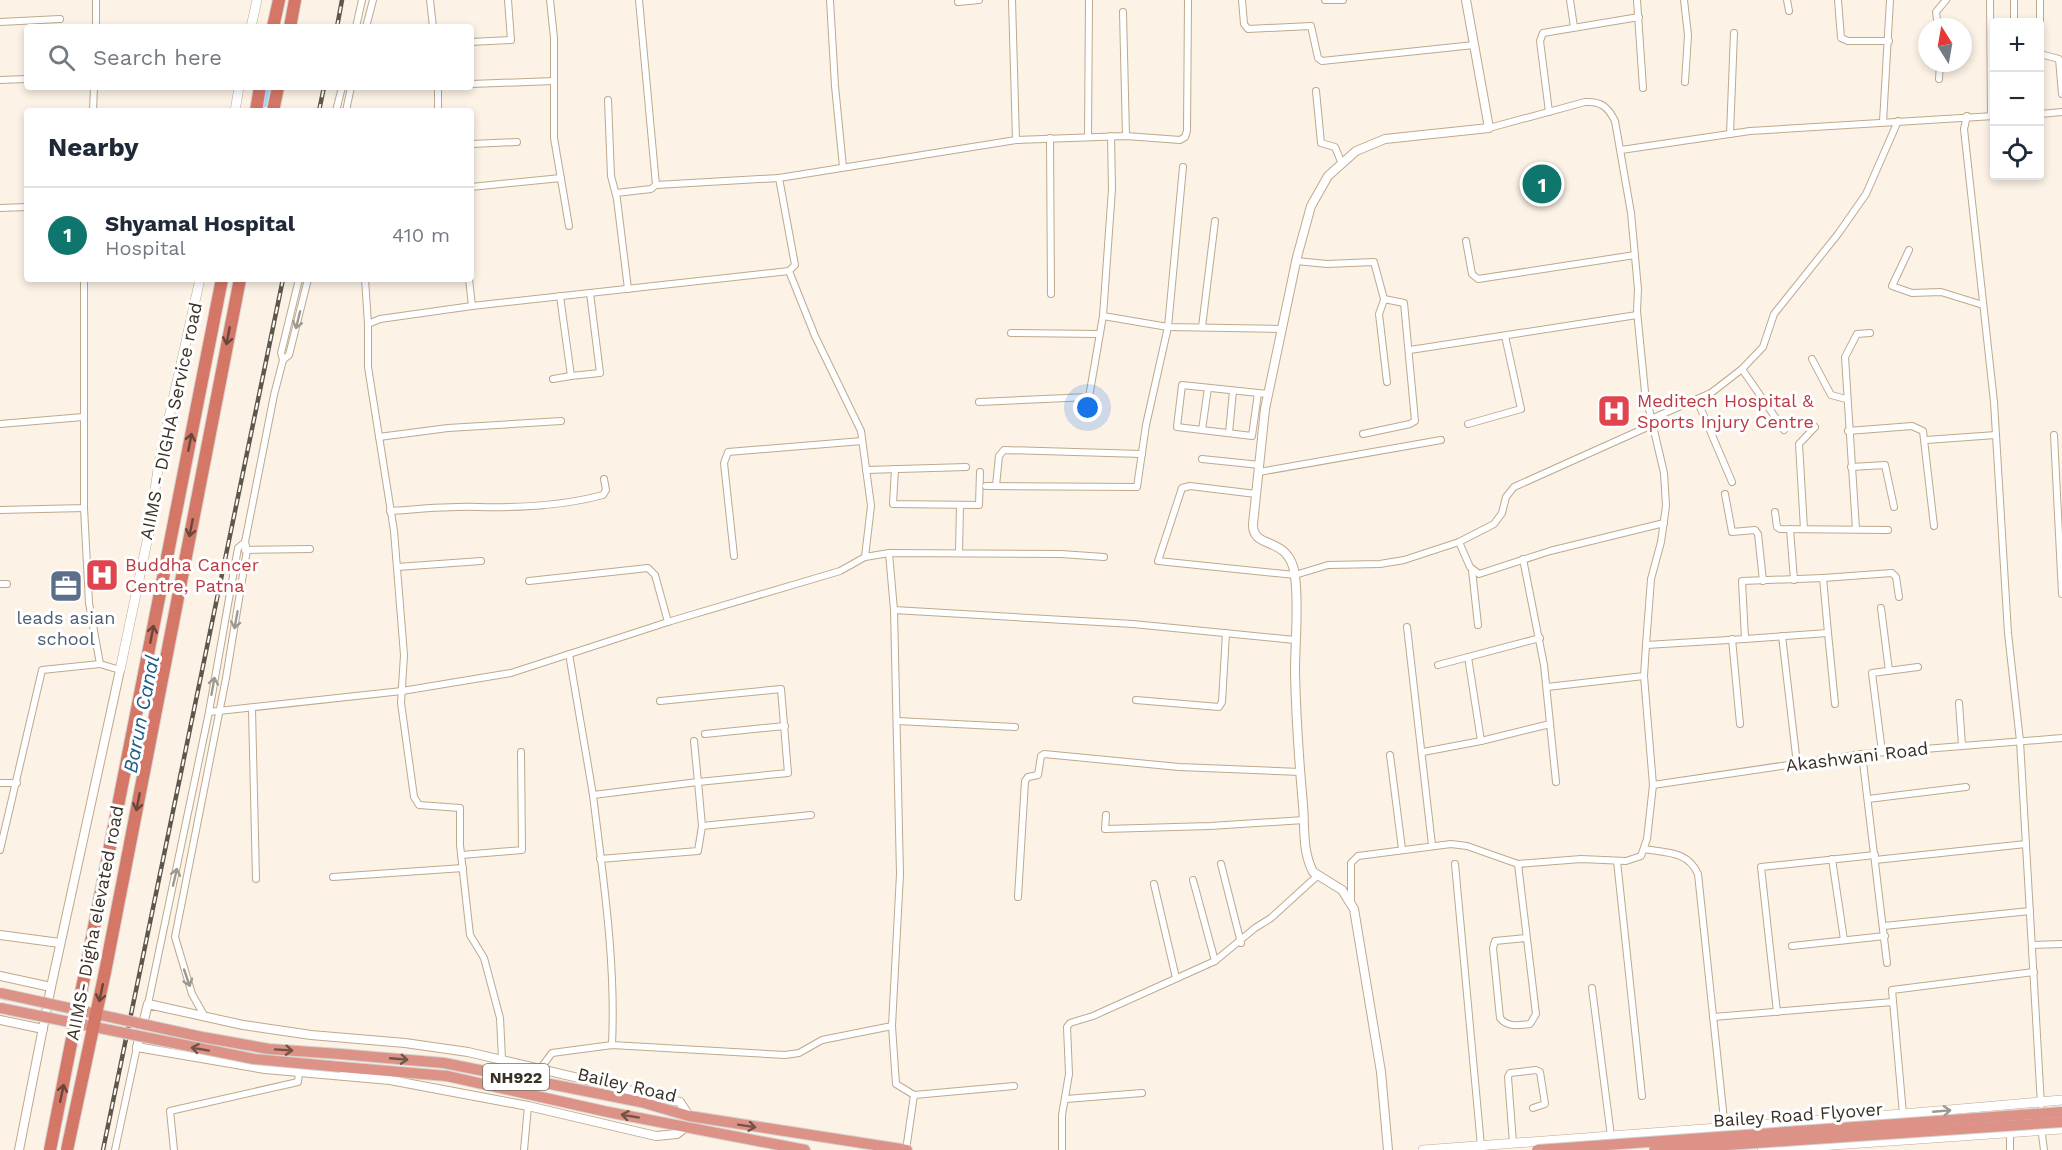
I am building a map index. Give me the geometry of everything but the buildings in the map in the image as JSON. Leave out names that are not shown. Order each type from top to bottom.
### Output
[{"type":"highway","points":[[274,24],[279,0]]},
{"type":"highway","points":[[291,24],[296,0]]},
{"type":"highway","points":[[257,108],[260,90]]},
{"type":"highway","points":[[274,108],[277,90]]},
{"type":"highway","name":"AIIMS- Digha elevated road","points":[[50,1150],[221,282]]},
{"type":"highway","name":"AIIMS- Digha elevated road","points":[[67,1150],[105,972],[239,282]]},
{"type":"highway","name":"Bailey Road","points":[[0,993],[202,1037],[269,1049],[466,1066],[641,1102],[688,1121],[906,1150]]},
{"type":"highway","name":"NH922","points":[[0,1008],[254,1059],[338,1072],[447,1076],[688,1121],[805,1150]]},
{"type":"highway","name":"Bailey Road Flyover","points":[[1537,1150],[2062,1112]]},
{"type":"highway","name":"Bailey Road Flyover","points":[[1654,1150],[2062,1122]]},
{"type":"main road","points":[[252,24],[256,0]]},
{"type":"main road","points":[[236,108],[238,90]]},
{"type":"main road","name":"AIIMS - DIGHA Service road","points":[[120,670],[149,532],[159,462],[199,282]]},
{"type":"main road","points":[[1423,1150],[1513,1143],[1527,1146],[1585,1138],[2062,1100]]},
{"type":"main road","points":[[1762,1150],[1905,1145],[2062,1129]]},
{"type":"main road","points":[[1585,1138],[1586,1150]]},
{"type":"street","points":[[96,0],[96,24]]},
{"type":"street","points":[[357,24],[362,0]]},
{"type":"street","points":[[367,24],[373,0]]},
{"type":"street","points":[[430,0],[433,24]]},
{"type":"street","points":[[474,42],[511,40],[508,0]]},
{"type":"street","points":[[550,0],[554,138],[569,226]]},
{"type":"street","points":[[639,0],[656,185]]},
{"type":"street","points":[[830,0],[843,167]]},
{"type":"street","points":[[958,2],[979,0]]},
{"type":"street","points":[[1012,0],[1016,140]]},
{"type":"street","points":[[1088,136],[1089,0]]},
{"type":"street","points":[[616,194],[651,189],[656,185],[779,178],[1016,140],[1088,136],[1180,140],[1185,137],[1188,0]]},
{"type":"street","points":[[1242,0],[1244,24],[1248,29],[1311,27],[1318,58],[1322,61],[1474,45]]},
{"type":"street","points":[[1325,0],[1344,0]]},
{"type":"street","points":[[1466,0],[1489,128]]},
{"type":"street","points":[[1570,0],[1574,27]]},
{"type":"street","points":[[1637,0],[1643,88]]},
{"type":"street","points":[[1684,0],[1688,35],[1685,82]]},
{"type":"street","points":[[1787,0],[1789,11]]},
{"type":"street","points":[[1838,0],[1841,38],[1848,41],[1889,41]]},
{"type":"street","points":[[1883,122],[1890,0]]},
{"type":"street","points":[[1937,18],[1936,12],[1946,0]]},
{"type":"street","points":[[1990,0],[1991,18]]},
{"type":"street","points":[[2014,0],[2014,18]]},
{"type":"street","points":[[2040,0],[2040,18]]},
{"type":"street","points":[[1124,12],[1126,136]]},
{"type":"street","points":[[1549,112],[1541,34],[1545,31],[1639,17]]},
{"type":"street","points":[[0,22],[34,24],[60,19]]},
{"type":"street","points":[[1730,134],[1734,33]]},
{"type":"street","points":[[2044,55],[2059,59],[2062,94]]},
{"type":"street","points":[[1939,72],[1939,79]]},
{"type":"street","points":[[0,80],[24,79]]},
{"type":"street","points":[[474,84],[554,81]]},
{"type":"street","points":[[93,108],[94,90]]},
{"type":"street","points":[[337,108],[341,90]]},
{"type":"street","points":[[347,108],[350,90]]},
{"type":"street","points":[[438,90],[438,108]]},
{"type":"street","points":[[1316,91],[1320,141],[1322,145],[1335,147],[1342,164]]},
{"type":"street","points":[[608,100],[611,176],[616,194],[628,289]]},
{"type":"street","points":[[1351,900],[1342,890],[1317,877],[1310,867],[1304,846],[1296,716],[1295,575],[1287,553],[1274,544],[1258,540],[1254,534],[1259,469],[1269,394],[1296,261],[1311,206],[1328,176],[1356,151],[1385,139],[1489,128],[1585,102],[1598,101],[1609,109],[1615,121],[1621,150],[1635,255],[1638,289],[1637,315],[1651,422],[1664,473],[1666,506],[1651,579],[1644,676],[1653,785],[1644,849],[1637,858],[1617,861],[1581,859],[1518,864],[1467,846],[1432,845],[1353,859],[1350,868],[1351,900],[1381,1072],[1388,1150]]},
{"type":"street","points":[[2044,114],[2062,112]]},
{"type":"street","points":[[1967,116],[1964,129],[1996,435],[2008,633],[2020,741],[2041,1131],[2044,1150]]},
{"type":"street","points":[[1621,150],[1730,134],[1990,116]]},
{"type":"street","points":[[1257,494],[1190,486],[1182,488],[1158,561],[1295,575],[1328,565],[1380,564],[1404,560],[1459,542],[1499,520],[1506,497],[1515,487],[1697,400],[1729,381],[1742,369],[1767,342],[1770,323],[1783,301],[1862,201],[1898,121]]},
{"type":"street","points":[[980,402],[1089,397],[1098,334],[1103,316],[1112,189],[1111,136]]},
{"type":"street","points":[[1050,138],[1051,294]]},
{"type":"street","points":[[474,144],[517,142]]},
{"type":"street","points":[[986,486],[1137,487],[1168,327],[1183,167]]},
{"type":"street","points":[[474,187],[561,178]]},
{"type":"street","points":[[368,324],[380,319],[472,306],[789,271],[795,265],[779,178]]},
{"type":"street","points":[[0,208],[24,207]]},
{"type":"street","points":[[1202,327],[1215,221]]},
{"type":"street","points":[[1466,241],[1476,279],[1635,255]]},
{"type":"street","points":[[1909,250],[1892,285],[1912,293],[1941,292],[1983,305]]},
{"type":"street","points":[[1296,261],[1327,264],[1374,262],[1384,300],[1379,314],[1387,382]]},
{"type":"street","points":[[789,271],[815,336],[861,431],[871,506],[865,557]]},
{"type":"street","points":[[84,282],[84,508],[89,603],[100,664]]},
{"type":"street","points":[[205,1017],[192,994],[175,937],[248,550],[245,542],[267,423],[283,360],[281,353],[297,282]]},
{"type":"street","points":[[283,360],[289,355],[307,282]]},
{"type":"street","points":[[365,282],[368,367],[397,567],[404,655],[401,703],[414,797],[419,805],[460,808],[470,935],[484,958],[500,1018],[502,1059]]},
{"type":"street","points":[[470,282],[472,306]]},
{"type":"street","points":[[552,379],[600,373],[590,293]]},
{"type":"street","points":[[560,296],[571,376]]},
{"type":"street","points":[[1363,434],[1414,422],[1410,350],[1404,303],[1384,300]]},
{"type":"street","points":[[1410,350],[1637,315]]},
{"type":"street","points":[[1103,316],[1168,327],[1282,329]]},
{"type":"street","points":[[1011,333],[1098,334]]},
{"type":"street","points":[[1856,529],[1846,399],[1846,353],[1857,334],[1870,333]]},
{"type":"street","points":[[1468,424],[1521,409],[1505,336]]},
{"type":"street","points":[[1812,359],[1831,395],[1846,399]]},
{"type":"street","points":[[1742,369],[1784,430]]},
{"type":"street","points":[[1258,393],[1252,436],[1177,427],[1182,385],[1269,394]]},
{"type":"street","points":[[1202,430],[1208,388]]},
{"type":"street","points":[[1228,433],[1233,391]]},
{"type":"street","points":[[1697,400],[1732,482]]},
{"type":"street","points":[[0,424],[83,417]]},
{"type":"street","points":[[379,437],[448,428],[561,422]]},
{"type":"street","points":[[1848,431],[1917,426],[1923,431],[1926,440],[1934,526]]},
{"type":"street","points":[[1804,529],[1799,444],[1815,427]]},
{"type":"street","points":[[1926,440],[1996,435]]},
{"type":"street","points":[[2054,435],[2062,594]]},
{"type":"street","points":[[1202,459],[1259,469],[1441,440]]},
{"type":"street","points":[[734,556],[724,463],[728,452],[862,441]]},
{"type":"street","points":[[996,486],[1000,453],[1004,450],[1142,454]]},
{"type":"street","points":[[1851,467],[1885,465],[1894,507]]},
{"type":"street","points":[[866,470],[966,467]]},
{"type":"street","points":[[895,469],[893,504],[979,505],[980,472]]},
{"type":"street","points":[[390,510],[478,507],[508,509],[576,502],[603,495],[606,490],[604,479]]},
{"type":"street","points":[[1725,494],[1732,532],[1755,530],[1758,534],[1763,581]]},
{"type":"street","points":[[959,554],[960,505]]},
{"type":"street","points":[[0,510],[84,508]]},
{"type":"street","points":[[1775,512],[1777,528],[1888,530]]},
{"type":"street","points":[[1472,570],[1475,573],[1485,573],[1523,559],[1664,523]]},
{"type":"street","points":[[1790,530],[1794,580]]},
{"type":"street","points":[[115,1150],[148,1004],[208,712],[238,548],[245,542]]},
{"type":"street","points":[[1459,542],[1472,570],[1478,625]]},
{"type":"street","points":[[238,548],[248,550],[310,549]]},
{"type":"street","points":[[889,553],[894,610],[900,874],[892,1026],[896,1084],[914,1095],[1014,1086]]},
{"type":"street","points":[[208,712],[402,691],[511,673],[668,622],[840,572],[865,557],[889,553],[1104,557]]},
{"type":"street","points":[[1523,559],[1540,638],[1556,782]]},
{"type":"street","points":[[397,567],[481,561]]},
{"type":"street","points":[[529,581],[648,568],[655,575],[668,622]]},
{"type":"street","points":[[1745,639],[1742,581],[1892,573],[1896,577],[1899,597]]},
{"type":"street","points":[[1823,578],[1836,704]]},
{"type":"street","points":[[1881,608],[1888,671]]},
{"type":"street","points":[[894,610],[1133,624],[1295,640]]},
{"type":"street","points":[[1407,627],[1432,845]]},
{"type":"street","points":[[1136,700],[1219,707],[1222,702],[1226,633]]},
{"type":"street","points":[[1646,645],[1828,633]]},
{"type":"street","points":[[1782,636],[1797,764]]},
{"type":"street","points":[[1438,665],[1540,638]]},
{"type":"street","points":[[1732,639],[1740,724]]},
{"type":"street","points":[[569,654],[592,795],[610,941],[614,1005],[612,1045]]},
{"type":"street","points":[[1468,657],[1481,741]]},
{"type":"street","points":[[0,850],[42,670],[100,664],[120,670],[60,943],[19,1150]]},
{"type":"street","points":[[1882,752],[1872,673],[1918,667]]},
{"type":"street","points":[[1546,687],[1644,676]]},
{"type":"street","points":[[592,795],[788,773],[783,693],[778,688],[660,701]]},
{"type":"street","points":[[1959,703],[1962,746]]},
{"type":"street","points":[[252,709],[256,879]]},
{"type":"street","points":[[897,721],[1016,727]]},
{"type":"street","points":[[1423,752],[1550,724]]},
{"type":"street","points":[[705,734],[786,726]]},
{"type":"street","name":"Akashwani Road","points":[[1653,785],[1862,754],[2062,738]]},
{"type":"street","points":[[600,859],[698,851],[702,825],[694,741]]},
{"type":"street","points":[[462,855],[522,850],[521,752]]},
{"type":"street","points":[[1862,754],[1887,963]]},
{"type":"street","points":[[1018,897],[1025,781],[1028,777],[1038,775],[1042,755],[1179,767],[1300,772]]},
{"type":"street","points":[[1390,755],[1402,849]]},
{"type":"street","points":[[0,783],[17,783]]},
{"type":"street","points":[[1868,798],[1966,788]]},
{"type":"street","points":[[702,825],[811,815]]},
{"type":"street","points":[[1106,815],[1105,829],[1304,820]]},
{"type":"street","points":[[1777,1012],[1761,867],[2026,844]]},
{"type":"street","points":[[1644,849],[1686,857],[1693,862],[1698,874],[1727,1150]]},
{"type":"street","points":[[1832,860],[1844,940]]},
{"type":"street","points":[[1617,861],[1642,1096]]},
{"type":"street","points":[[1221,864],[1240,943]]},
{"type":"street","points":[[1455,864],[1481,1146]]},
{"type":"street","points":[[1518,864],[1527,938],[1536,1014],[1530,1024],[1510,1025],[1500,1018],[1493,948],[1495,941],[1527,938]]},
{"type":"street","points":[[333,878],[463,868]]},
{"type":"street","points":[[1062,1150],[1062,1115],[1069,1074],[1067,1030],[1070,1023],[1093,1016],[1215,962],[1317,877]]},
{"type":"street","points":[[1193,880],[1215,962]]},
{"type":"street","points":[[1154,884],[1176,978]]},
{"type":"street","points":[[1884,926],[2030,911]]},
{"type":"street","points":[[0,934],[60,943]]},
{"type":"street","points":[[1792,946],[1885,936]]},
{"type":"street","points":[[2032,945],[2062,944]]},
{"type":"street","points":[[1903,1114],[1893,1002],[1894,989],[2034,972]]},
{"type":"street","points":[[0,976],[51,987]]},
{"type":"street","points":[[1592,988],[1611,1136]]},
{"type":"street","points":[[1713,1017],[1893,1002]]},
{"type":"street","points":[[137,1047],[199,1059],[299,1072],[338,1072],[390,1080],[528,1106],[656,1136],[677,1134],[688,1121],[680,1101],[502,1059],[405,1043],[334,1038],[205,1017],[148,1004]]},
{"type":"street","points":[[0,1020],[43,1029]]},
{"type":"street","points":[[540,1069],[552,1053],[612,1045],[785,1055],[808,1049],[822,1040],[892,1026]]},
{"type":"street","points":[[334,1038],[338,1072]]},
{"type":"street","points":[[174,1150],[170,1111],[298,1082],[299,1072]]},
{"type":"street","points":[[1513,1143],[1508,1077],[1510,1073],[1540,1072],[1545,1104],[1533,1108]]},
{"type":"street","points":[[1066,1099],[1142,1094]]},
{"type":"street","points":[[906,1150],[914,1095]]},
{"type":"street","points":[[524,1150],[528,1106]]},
{"type":"street","points":[[2010,1133],[2010,1150]]},
{"type":"waterway","name":"Barun Canal","points":[[263,103],[265,90]]},
{"type":"railway","points":[[338,24],[342,0]]},
{"type":"railway","points":[[320,108],[323,90]]},
{"type":"railway","points":[[103,1150],[282,282]]},
{"type":"place","name":"Shyamal Hospital","points":[[1542,184]]},
{"type":"place","name":"Meditech Hospital & Sports Injury Centre","points":[[1614,411]]},
{"type":"place","name":"Buddha Cancer Centre, Patna","points":[[102,575]]},
{"type":"place","name":"leads asian school","points":[[66,586]]}]
